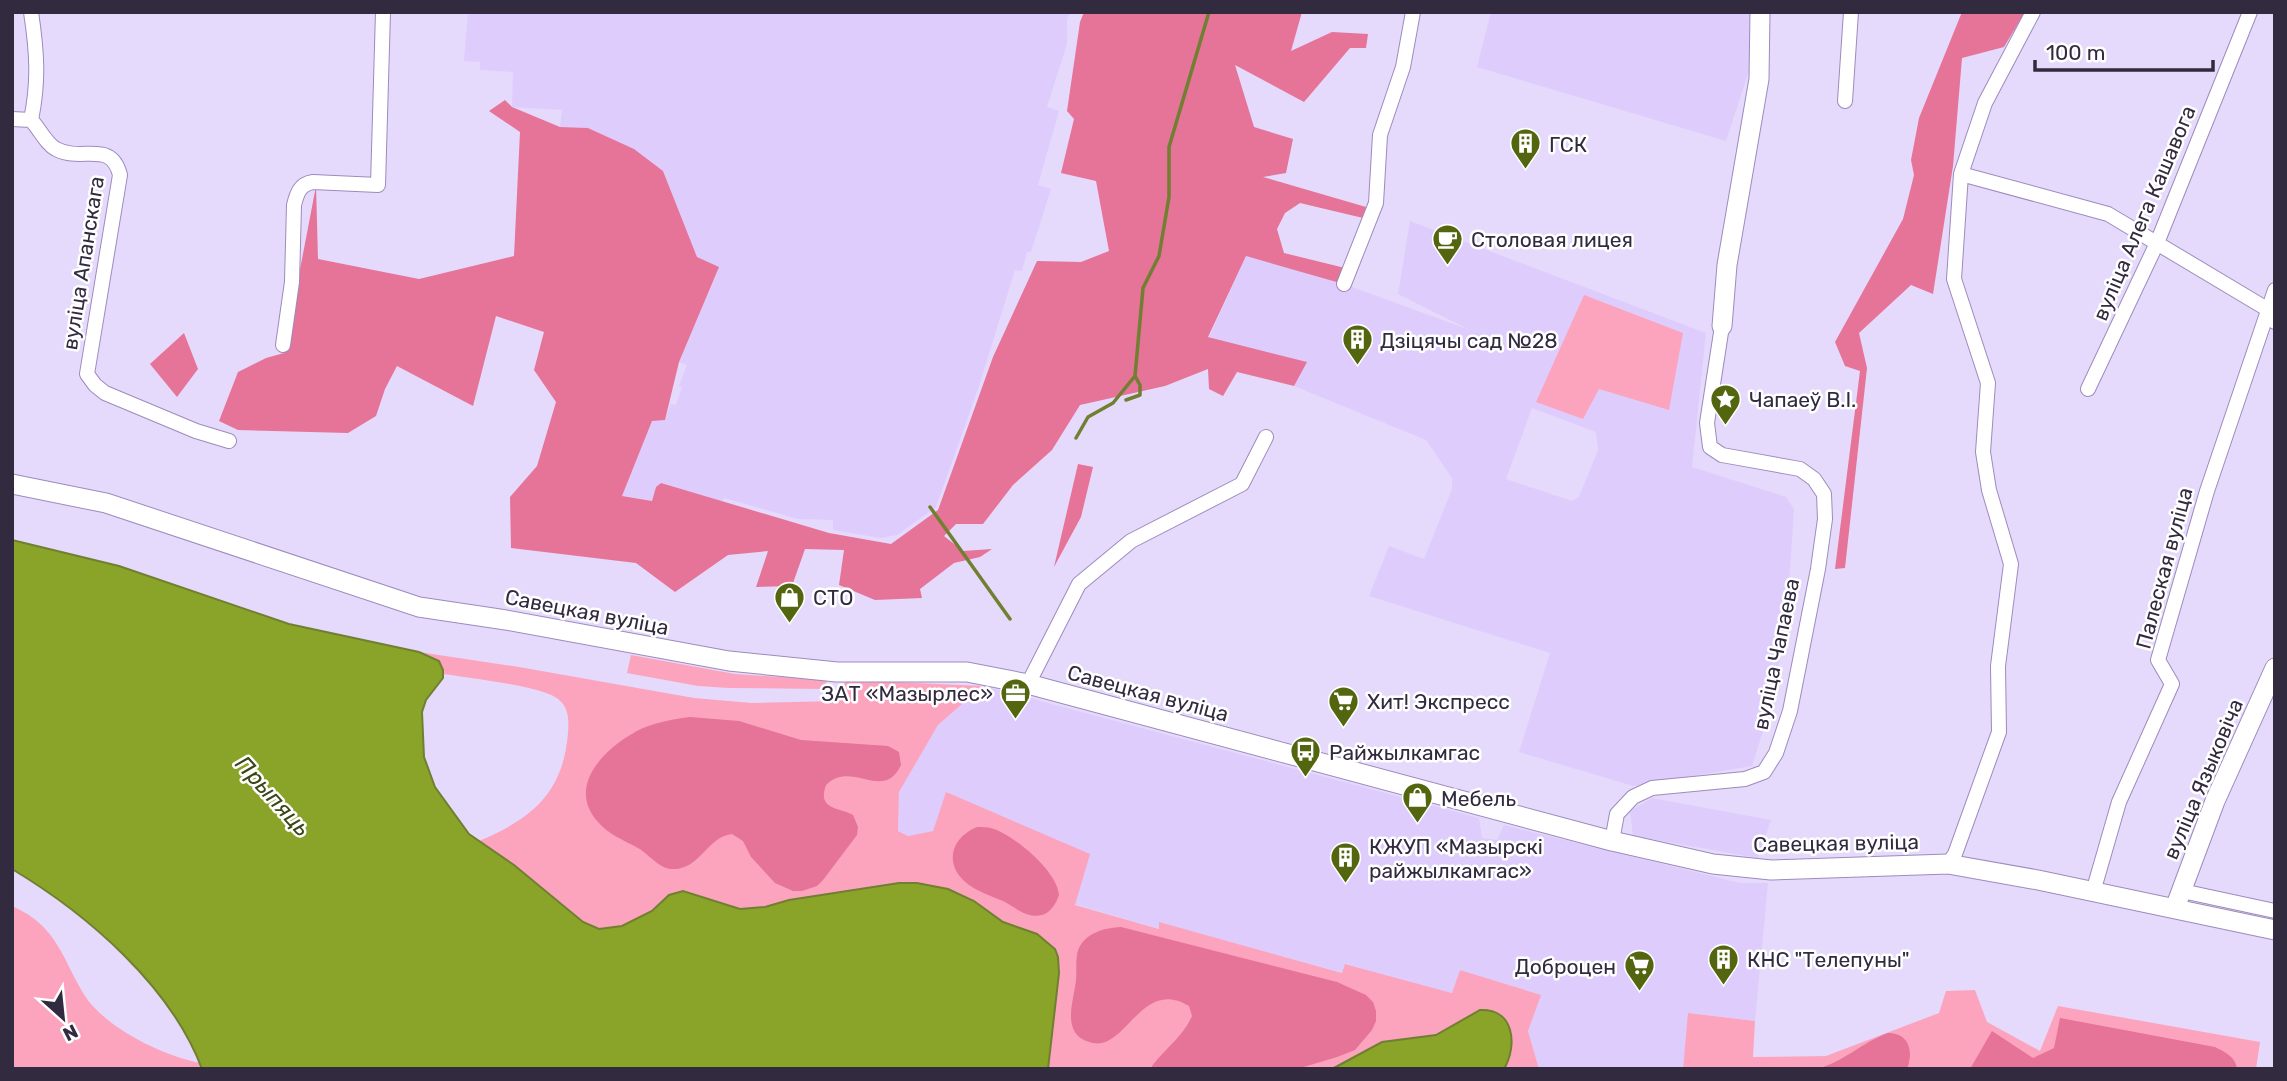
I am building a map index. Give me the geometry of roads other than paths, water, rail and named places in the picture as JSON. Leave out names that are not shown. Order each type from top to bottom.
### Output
[{"type":"street","points":[[12,119],[31,120],[37,89],[37,50],[31,12]]},
{"type":"street","points":[[284,345],[292,282],[294,205],[301,187],[313,182],[378,185],[383,12]]},
{"type":"street","points":[[1344,284],[1376,203],[1380,135],[1403,67],[1413,12]]},
{"type":"street","points":[[1722,326],[1727,265],[1759,79],[1760,12]]},
{"type":"street","points":[[1845,101],[1851,12]]},
{"type":"street","points":[[1948,864],[1955,854],[1999,732],[1998,666],[2011,564],[1989,490],[1983,452],[1988,383],[1954,279],[1961,174],[1985,103],[2033,12]]},
{"type":"street","name":"вуліца Алега Кашавога","points":[[2088,389],[2157,243],[2250,12]]},
{"type":"street","name":"вуліца Апанскага","points":[[31,120],[54,149],[72,154],[108,155],[117,162],[120,175],[87,374],[90,380],[105,393],[229,442]]},
{"type":"street","points":[[1961,174],[2108,214],[2271,315]]},
{"type":"street","name":"Палеская вуліца","points":[[2094,892],[2119,802],[2172,684],[2158,660],[2207,491],[2271,315],[2275,290]]},
{"type":"street","name":"вуліца Чапаева","points":[[1612,841],[1617,814],[1633,797],[1652,788],[1745,779],[1764,772],[1776,754],[1790,711],[1818,569],[1825,519],[1824,494],[1814,479],[1800,469],[1722,455],[1710,447],[1707,423],[1722,326]]},
{"type":"street","points":[[1028,684],[1079,584],[1131,541],[1242,484],[1266,437]]},
{"type":"street","name":"Савецкая вуліца","points":[[12,484],[106,503],[419,607],[506,620],[729,661],[837,671],[967,672],[1028,684],[1612,841],[1713,864],[1771,870],[1948,864],[2094,892],[2275,911]]},
{"type":"street","name":"вуліца Языковіча","points":[[2178,900],[2215,801],[2275,668]]},
{"type":"street","name":"Савецкая вуліца","points":[[2178,900],[2275,930]]},
{"type":"water","name":"Прыпяць","points":[[12,540],[119,566],[289,624],[419,652],[439,661],[443,678],[426,700],[422,712],[424,757],[435,787],[469,834],[514,865],[583,922],[599,929],[622,926],[652,911],[669,895],[683,891],[740,909],[899,883],[917,883],[948,889],[974,901],[1003,922],[1037,934],[1055,949],[1059,973],[1048,1069],[202,1069],[188,1038],[170,1009],[124,955],[69,908],[12,869]]},
{"type":"water","points":[[1480,1010],[1500,1015],[1510,1030],[1511,1049],[1504,1069],[1332,1069],[1382,1042],[1436,1035]]},
{"type":"waterway","points":[[1076,438],[1088,417],[1113,403],[1135,376],[1143,288],[1159,256],[1169,197],[1169,147],[1209,12]]},
{"type":"waterway","points":[[1126,400],[1140,395],[1140,385],[1135,376]]},
{"type":"waterway","points":[[930,507],[1010,619]]},
{"type":"place","name":"ГСК","points":[[1526,171]]},
{"type":"place","name":"Столовая лицея","points":[[1448,266]]},
{"type":"place","name":"Дзіцячы сад №28","points":[[1357,367]]},
{"type":"place","name":"Чапаеў В.І.","points":[[1726,426]]},
{"type":"place","name":"СТО","points":[[790,624]]},
{"type":"place","name":"ЗАТ «Мазырлес»","points":[[1016,720]]},
{"type":"place","name":"Хит! Экспресс","points":[[1344,728]]},
{"type":"place","name":"Райжылкамгас","points":[[1306,779]]},
{"type":"place","name":"Мебель","points":[[1418,825]]},
{"type":"place","name":"КЖУП «Мазырскі райжылкамгас»","points":[[1346,885]]},
{"type":"place","name":"КНС \"Телепуны\"","points":[[1724,986]]},
{"type":"place","name":"Доброцен","points":[[1639,993]]}]
